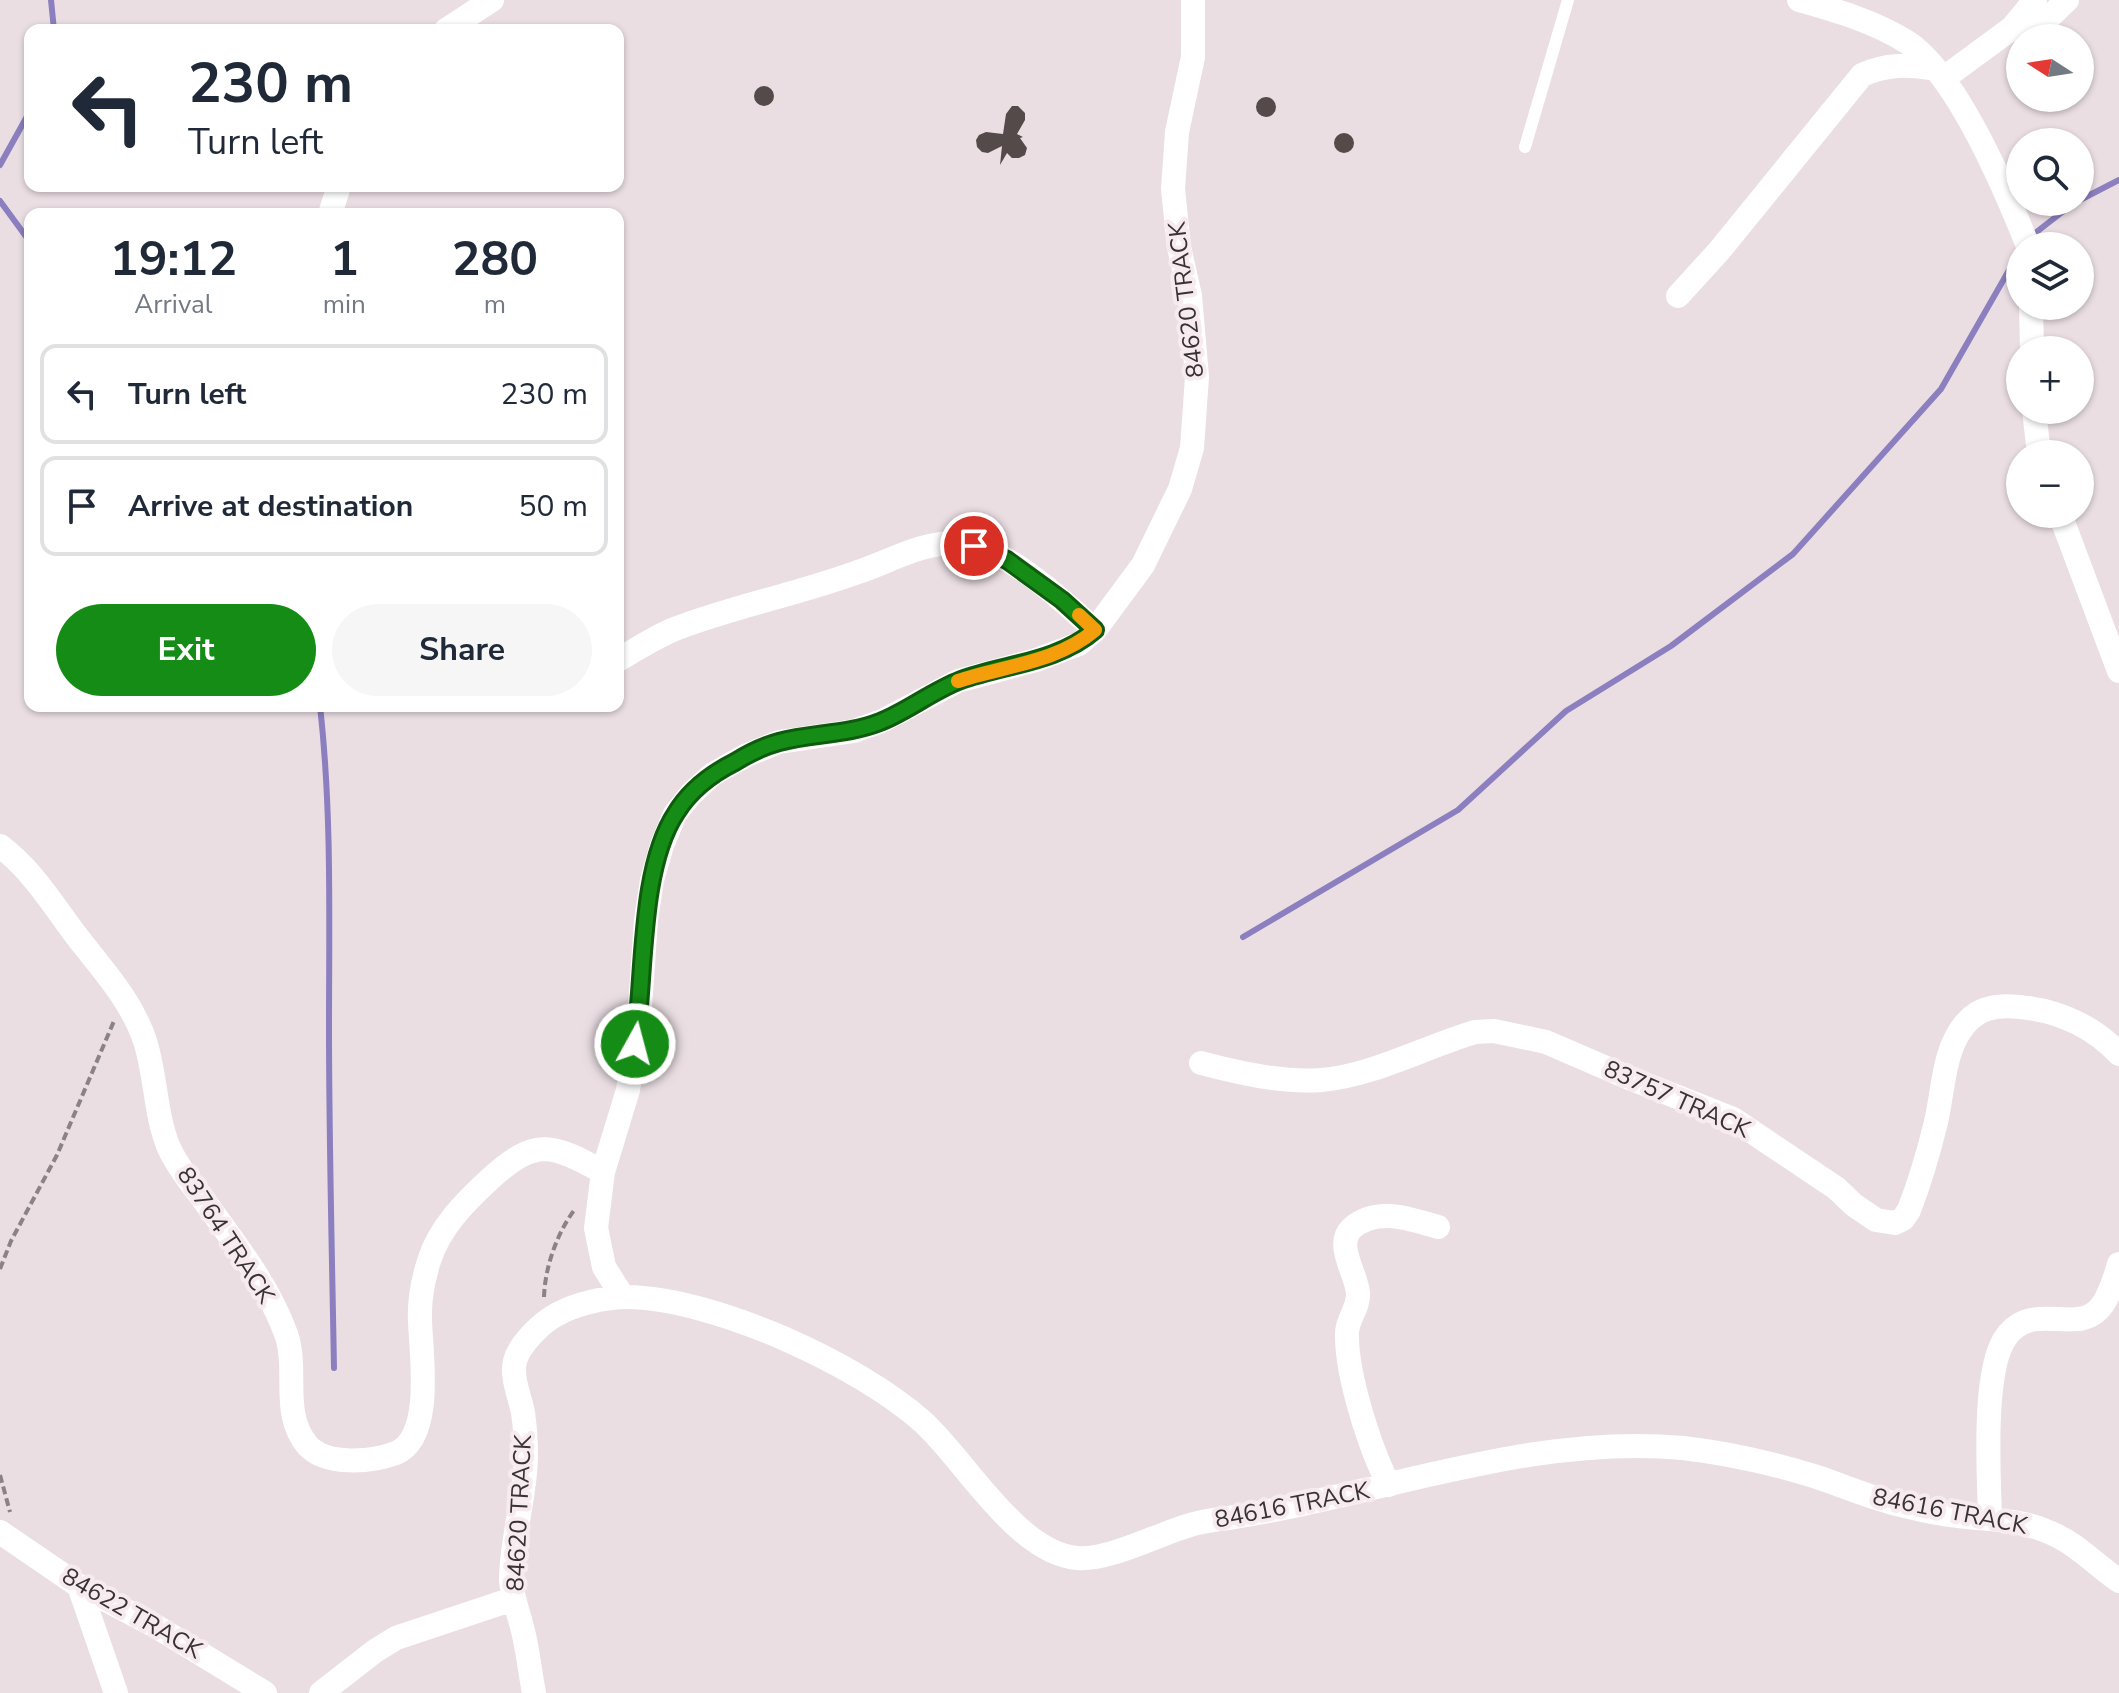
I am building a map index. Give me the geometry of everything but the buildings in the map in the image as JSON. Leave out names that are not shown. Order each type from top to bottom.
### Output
[{"type":"street","points":[[455,24],[492,0]]},
{"type":"street","name":"84620 TRACK","points":[[603,1172],[628,1090],[639,1021],[652,880],[675,814],[691,794],[713,774],[779,742],[854,731],[882,721],[958,681],[1036,660],[1079,644],[1095,630],[1143,565],[1154,544],[1180,489],[1192,448],[1197,377],[1190,296],[1179,247],[1173,189],[1177,132],[1193,57],[1193,0]]},
{"type":"street","points":[[1799,0],[1862,18],[1910,44],[1940,73],[2001,179],[2022,232]]},
{"type":"street","points":[[2015,24],[2035,0]]},
{"type":"street","points":[[2042,24],[2067,0]]},
{"type":"street","points":[[1678,296],[1719,251],[1862,75],[1876,68],[1894,66],[1940,73],[2006,32]]},
{"type":"street","points":[[2065,528],[2119,671]]},
{"type":"street","points":[[624,656],[681,626],[859,572],[911,550],[958,543],[1007,560],[1062,600],[1095,630]]},
{"type":"street","name":"83764 TRACK","points":[[0,846],[37,881],[122,993],[135,1015],[151,1063],[169,1147],[271,1301],[287,1337],[290,1398],[296,1422],[306,1443],[318,1454],[352,1460],[377,1458],[404,1448],[414,1435],[422,1405],[420,1319],[423,1282],[430,1257],[444,1228],[464,1203],[511,1160],[532,1149],[548,1148],[580,1159],[603,1172]]},
{"type":"street","name":"83757 TRACK","points":[[1201,1063],[1289,1079],[1323,1080],[1363,1070],[1475,1032],[1494,1031],[1530,1037],[1733,1119],[1836,1188],[1876,1220],[1890,1224],[1903,1219],[1909,1210],[1935,1123],[1950,1052],[1958,1033],[1972,1017],[1989,1008],[2012,1006],[2047,1010],[2084,1027],[2119,1054]]},
{"type":"street","points":[[603,1172],[596,1228],[599,1251],[604,1267],[623,1297]]},
{"type":"street","points":[[1389,1485],[1373,1456],[1349,1353],[1348,1324],[1359,1294],[1346,1239],[1352,1228],[1385,1215],[1401,1216],[1438,1227]]},
{"type":"street","points":[[1990,1518],[1988,1458],[1991,1394],[2002,1343],[2013,1329],[2037,1317],[2075,1320],[2091,1316],[2103,1305],[2119,1264]]},
{"type":"street","name":"84616 TRACK","points":[[534,1332],[556,1315],[596,1301],[623,1297],[651,1299],[707,1311],[799,1344],[886,1393],[945,1444],[1007,1517],[1043,1548],[1066,1557],[1091,1558],[1193,1523],[1268,1512],[1490,1462],[1593,1448],[1683,1448],[1814,1476],[1877,1499],[1928,1512],[2022,1522],[2080,1549],[2119,1581]]},
{"type":"street","name":"84620 TRACK","points":[[534,1332],[515,1358],[515,1381],[523,1414],[526,1459],[512,1564],[513,1599],[524,1633],[534,1693]]},
{"type":"street","name":"84622 TRACK","points":[[10,1538],[79,1586],[157,1627],[265,1693]]},
{"type":"street","points":[[79,1586],[116,1693]]},
{"type":"street","points":[[321,1693],[396,1638],[513,1599]]},
{"type":"lane","points":[[1525,147],[1568,0]]},
{"type":"path","points":[[0,1269],[11,1241],[57,1155],[114,1020],[135,1015]]},
{"type":"path","points":[[534,1332],[544,1308],[544,1275],[568,1218],[577,1207]]},
{"type":"path","points":[[0,1475],[10,1538]]},
{"type":"waterway","points":[[51,0],[53,24]]},
{"type":"waterway","points":[[0,165],[24,122]]},
{"type":"waterway","points":[[2094,193],[2119,180]]},
{"type":"waterway","points":[[0,201],[24,234]]},
{"type":"waterway","points":[[2036,232],[2057,216]]},
{"type":"waterway","points":[[1243,937],[1458,810],[1566,711],[1671,646],[1793,554],[1941,389],[2006,275]]},
{"type":"waterway","points":[[320,712],[329,867],[334,1368]]},
{"type":"slow traffic","points":[[958,681],[1036,660],[1079,644],[1095,630],[1079,615]]},
{"type":"route","points":[[635,1044],[646,920],[652,880],[662,845],[675,814],[713,774],[779,742],[854,731],[882,721],[958,681],[1058,652],[1079,644],[1095,630],[1062,600],[1007,560],[974,546]]}]
